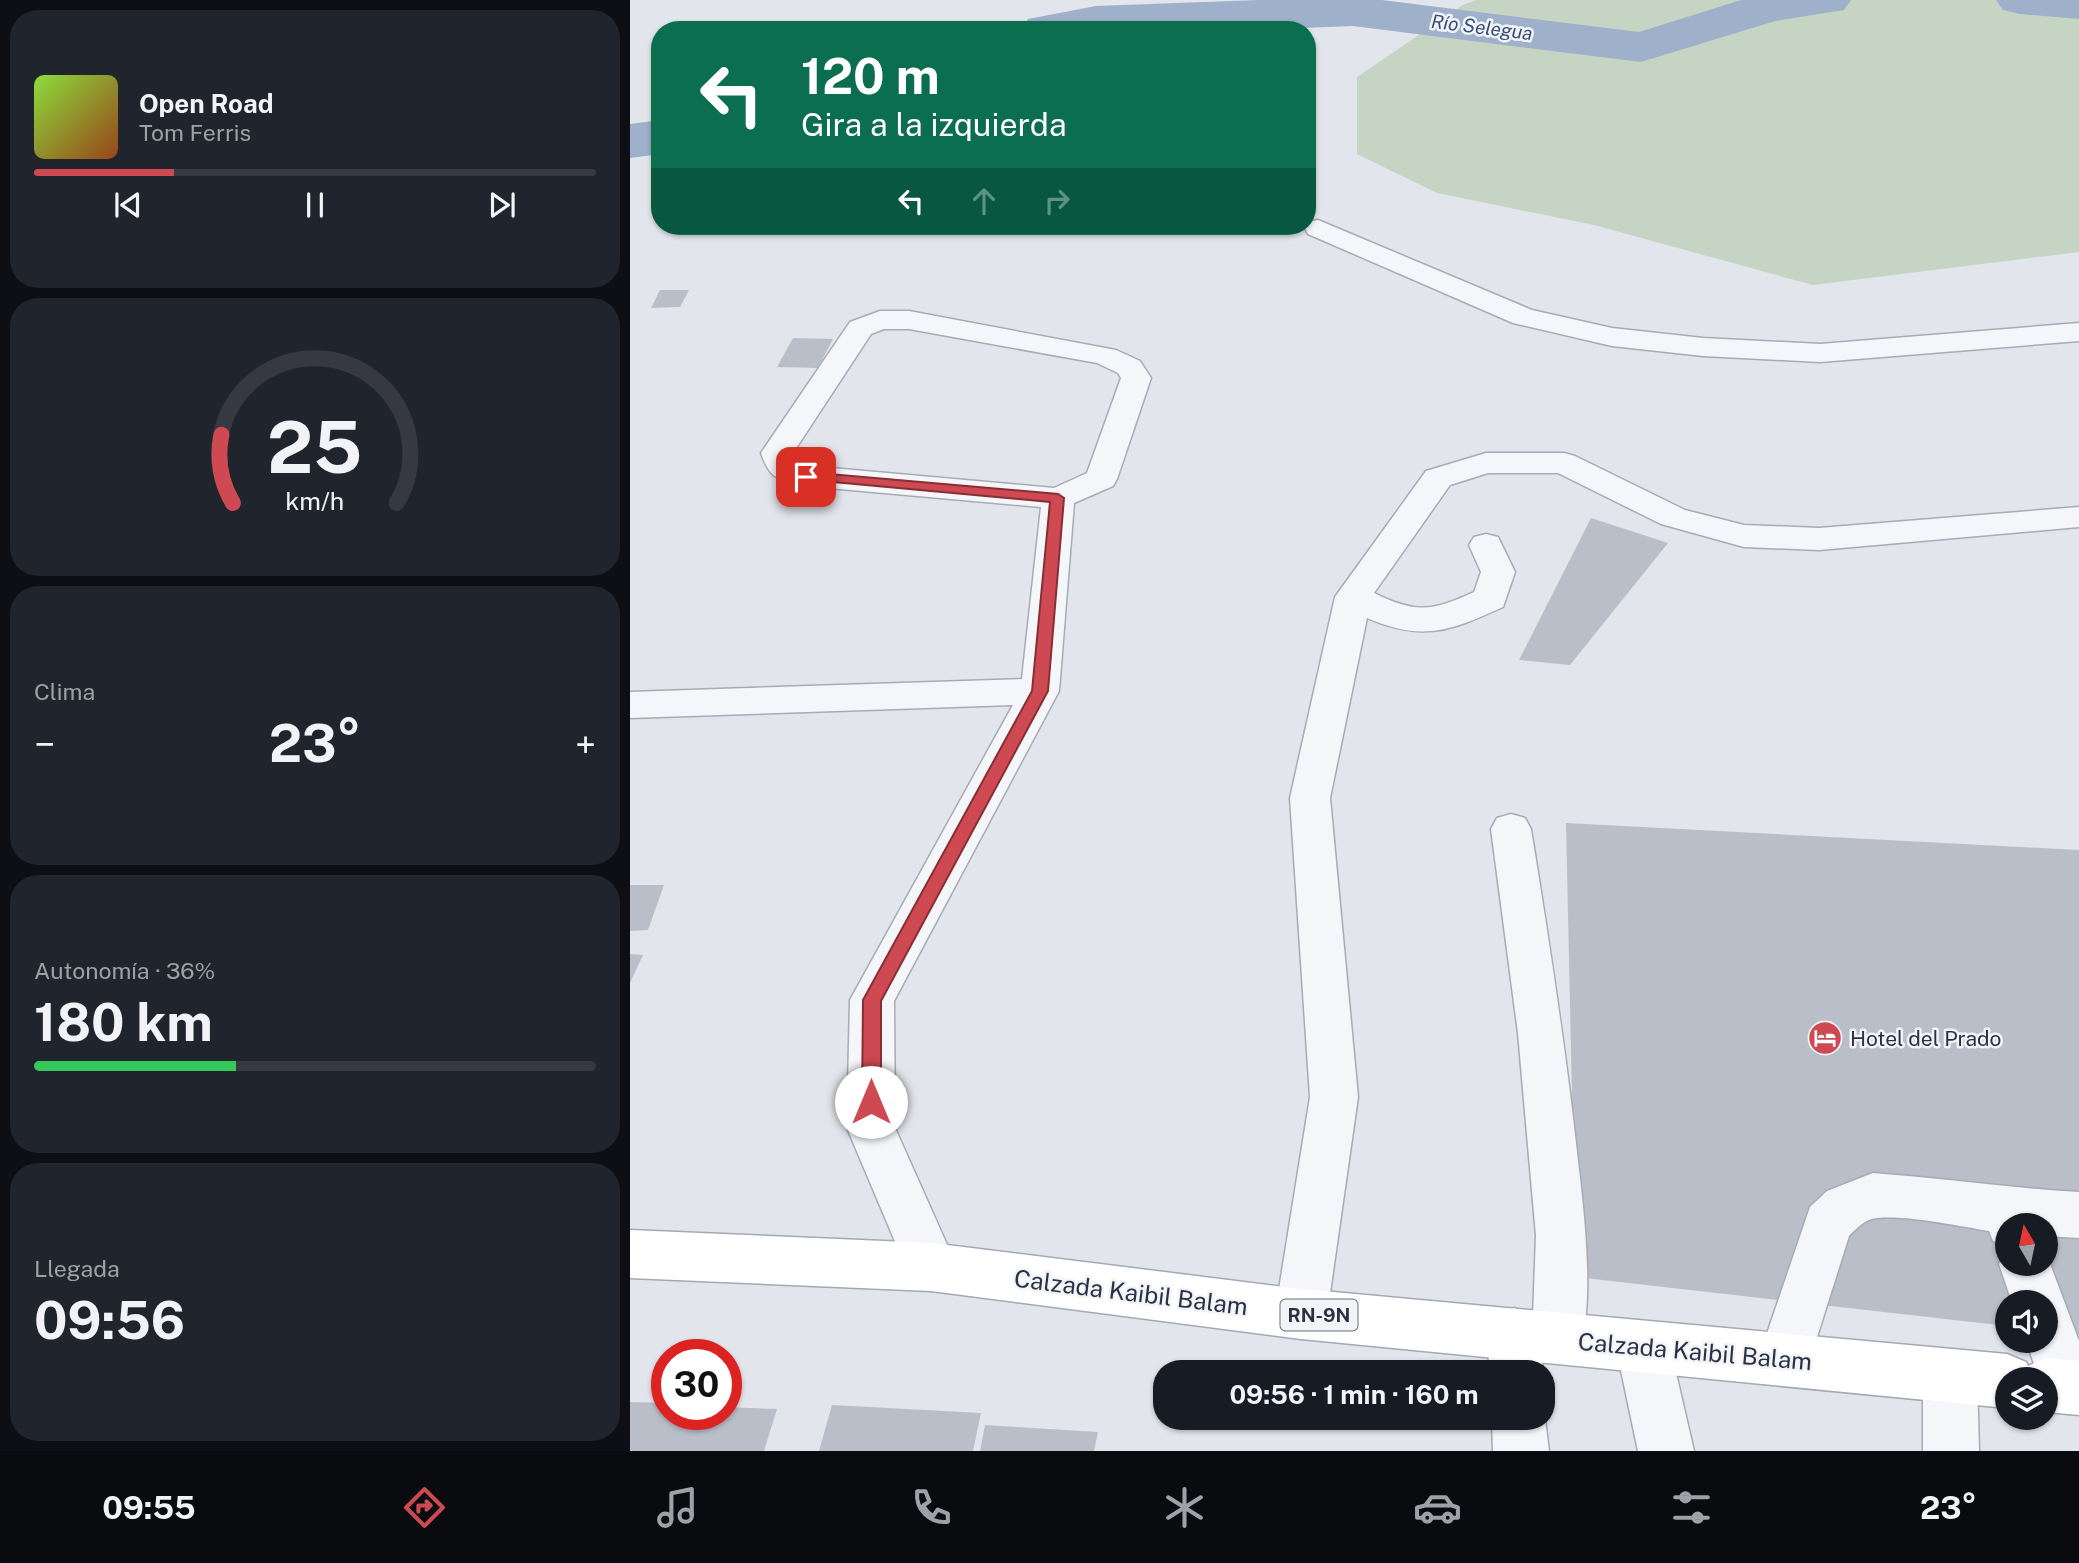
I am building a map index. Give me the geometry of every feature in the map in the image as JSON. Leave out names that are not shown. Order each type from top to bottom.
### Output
[{"type":"main road","name":"Calzada Kaibil Balam","points":[[630,1255],[931,1267],[1301,1314],[1530,1348],[1643,1346],[1995,1380]]},
{"type":"street","points":[[1318,228],[1523,317],[1612,337],[1703,347],[1820,353],[2079,332]]},
{"type":"street","points":[[880,320],[909,320],[1105,356],[1129,367],[1136,378],[1101,479],[1058,498],[806,477],[783,469],[777,453],[860,328],[880,320]]},
{"type":"street","points":[[1301,1314],[1334,1097],[1310,798],[1353,597],[1438,478],[1486,463],[1564,463],[1673,517],[1744,536],[1819,539],[2079,517]]},
{"type":"street","points":[[931,1267],[871,1128],[872,1000],[1040,691],[1058,498]]},
{"type":"street","points":[[1353,597],[1390,615],[1415,623],[1452,617],[1490,599],[1498,572],[1486,545]]},
{"type":"street","points":[[630,705],[1040,691]]},
{"type":"street","points":[[1511,829],[1541,1033],[1561,1236],[1530,1348]]},
{"type":"street","points":[[1785,1360],[1828,1223],[1845,1207],[1873,1195],[1940,1200],[1995,1214]]},
{"type":"street","points":[[2058,1217],[2079,1216]]},
{"type":"street","points":[[1643,1346],[1666,1451]]},
{"type":"street","points":[[2055,1353],[2064,1386]]},
{"type":"street","points":[[1950,1375],[1951,1451]]},
{"type":"street","points":[[1520,1430],[1521,1451]]},
{"type":"green space","points":[[1476,0],[2079,0],[2079,252],[1813,285],[1594,225],[1437,193],[1357,154],[1357,77],[1463,5]]},
{"type":"building","points":[[660,290],[689,290],[680,307],[651,308]]},
{"type":"building","points":[[793,338],[833,339],[818,368],[777,367]]},
{"type":"building","points":[[1591,518],[1668,543],[1570,665],[1519,660]]},
{"type":"building","name":"Hotel del Prado","points":[[1566,823],[2079,850],[2079,1334],[2058,1331],[2058,1290],[1995,1290],[1995,1325],[1576,1277]]},
{"type":"building","points":[[630,885],[664,885],[648,930],[630,931]]},
{"type":"building","points":[[630,954],[643,955],[630,983]]},
{"type":"building","points":[[630,1402],[651,1403],[651,1430],[742,1430],[742,1408],[777,1409],[764,1451],[630,1451]]},
{"type":"building","points":[[832,1405],[981,1413],[973,1451],[819,1451]]},
{"type":"building","points":[[985,1425],[1098,1432],[1094,1451],[980,1451]]},
{"type":"waterway","name":"Río Selegua","points":[[1096,21],[1353,11],[1641,47],[1769,7],[1827,0]]},
{"type":"waterway","name":"Río Selegua","points":[[2020,0],[2079,5]]},
{"type":"waterway","name":"Río Selegua","points":[[630,141],[651,138]]},
{"type":"place","name":"Hotel del Prado","points":[[1825,1038]]},
{"type":"route","points":[[806,477],[1058,498],[1040,691],[872,1000],[871,1102]]}]
